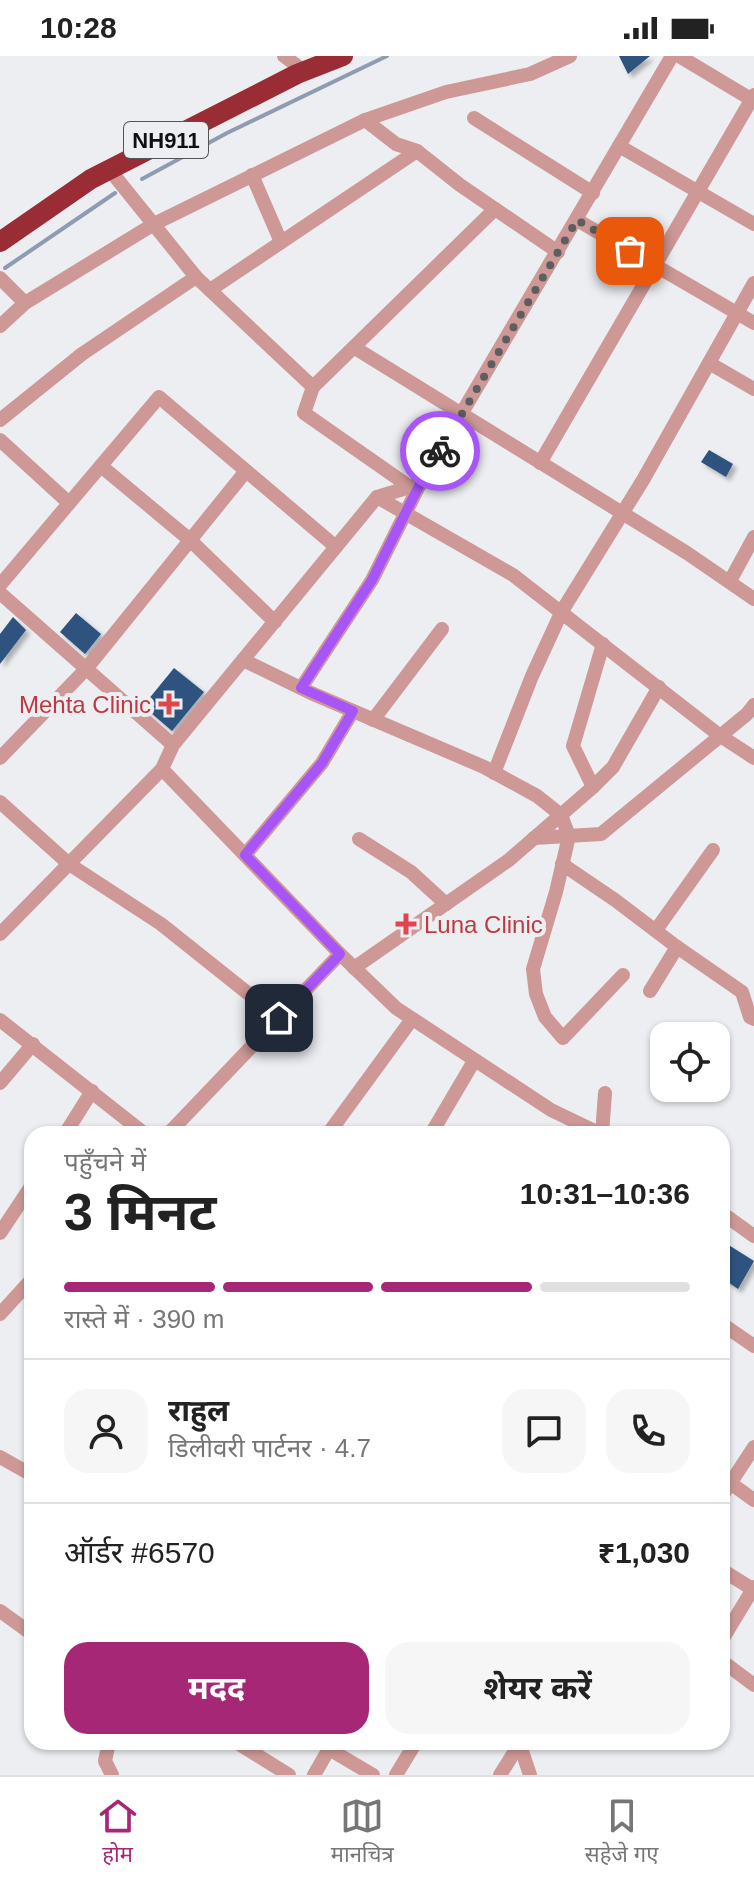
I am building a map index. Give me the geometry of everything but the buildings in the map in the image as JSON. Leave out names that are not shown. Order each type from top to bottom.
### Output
[{"type":"highway","name":"NH911","points":[[0,242],[109,169],[304,71],[343,56]]},
{"type":"street","points":[[284,56],[304,71]]},
{"type":"street","points":[[0,326],[25,303],[154,224],[365,120],[446,92],[530,74],[570,56]]},
{"type":"street","points":[[301,688],[372,580],[406,513],[415,485],[461,415],[672,56]]},
{"type":"street","points":[[540,463],[753,99],[679,56]]},
{"type":"street","points":[[474,118],[593,193]]},
{"type":"street","points":[[365,120],[396,144],[417,151],[558,252]]},
{"type":"street","points":[[619,146],[754,224]]},
{"type":"street","points":[[210,290],[417,151]]},
{"type":"street","points":[[109,169],[196,277],[313,387]]},
{"type":"street","points":[[252,175],[281,242]]},
{"type":"street","points":[[415,485],[304,413],[313,387],[495,209]]},
{"type":"street","points":[[577,220],[754,323]]},
{"type":"street","points":[[0,420],[82,354],[196,277]]},
{"type":"street","points":[[0,278],[25,303]]},
{"type":"street","points":[[494,773],[532,676],[562,611],[754,283]]},
{"type":"street","points":[[355,348],[622,513],[754,599]]},
{"type":"street","points":[[709,363],[754,389]]},
{"type":"street","points":[[0,585],[159,397],[336,547]]},
{"type":"street","points":[[0,440],[69,503]]},
{"type":"street","points":[[101,466],[190,540],[275,622]]},
{"type":"street","points":[[0,758],[86,669],[246,471]]},
{"type":"street","points":[[0,934],[162,769],[173,745],[377,497],[415,485]]},
{"type":"street","points":[[377,497],[513,575],[719,735],[754,758]]},
{"type":"street","points":[[730,581],[754,537]]},
{"type":"street","points":[[0,593],[173,745]]},
{"type":"street","points":[[373,720],[442,629]]},
{"type":"street","points":[[593,787],[573,746],[603,644]]},
{"type":"street","points":[[243,660],[494,773],[537,796],[561,815],[569,836],[533,969],[536,994],[545,1017],[563,1038],[623,975]]},
{"type":"street","points":[[354,968],[509,860],[593,787],[613,767],[659,687]]},
{"type":"street","points":[[534,838],[601,834],[754,705]]},
{"type":"street","points":[[245,855],[322,763],[353,711]]},
{"type":"street","points":[[162,769],[396,1008],[551,1110],[584,1126]]},
{"type":"street","points":[[0,802],[69,864],[161,924],[279,1018]]},
{"type":"street","points":[[359,839],[411,872],[446,904]]},
{"type":"street","points":[[656,930],[713,850]]},
{"type":"street","points":[[562,864],[742,992],[750,1017],[754,1019]]},
{"type":"street","points":[[650,991],[677,947]]},
{"type":"street","points":[[176,1126],[340,954]]},
{"type":"street","points":[[334,1126],[412,1019]]},
{"type":"street","points":[[0,1020],[135,1126]]},
{"type":"street","points":[[0,1083],[33,1044]]},
{"type":"street","points":[[436,1126],[474,1061]]},
{"type":"street","points":[[70,1126],[92,1091]]},
{"type":"street","points":[[602,1126],[605,1093]]},
{"type":"street","points":[[0,1233],[24,1197]]},
{"type":"street","points":[[730,1219],[754,1236]]},
{"type":"street","points":[[0,1314],[24,1291]]},
{"type":"street","points":[[730,1330],[754,1346]]},
{"type":"street","points":[[730,1479],[754,1447]]},
{"type":"street","points":[[0,1457],[24,1470]]},
{"type":"street","points":[[730,1488],[754,1500]]},
{"type":"street","points":[[730,1575],[754,1589],[730,1627]]},
{"type":"street","points":[[0,1611],[24,1628]]},
{"type":"street","points":[[730,1667],[754,1685]]},
{"type":"street","points":[[107,1750],[105,1761],[112,1775]]},
{"type":"street","points":[[249,1750],[289,1775]]},
{"type":"street","points":[[314,1775],[328,1750]]},
{"type":"street","points":[[338,1750],[373,1775]]},
{"type":"street","points":[[396,1775],[411,1750]]},
{"type":"street","points":[[500,1775],[516,1750]]},
{"type":"street","points":[[522,1750],[530,1775]]},
{"type":"waterway","points":[[142,179],[227,133],[387,56]]},
{"type":"waterway","points":[[5,268],[115,193]]},
{"type":"way so far","points":[[440,451],[577,220],[630,251]]},
{"type":"place","name":"Mehta Clinic","points":[[169,704]]},
{"type":"place","name":"Luna Clinic","points":[[406,924]]},
{"type":"route","points":[[279,1018],[340,954],[245,855],[322,763],[353,711],[301,688],[372,580],[440,451]]}]
